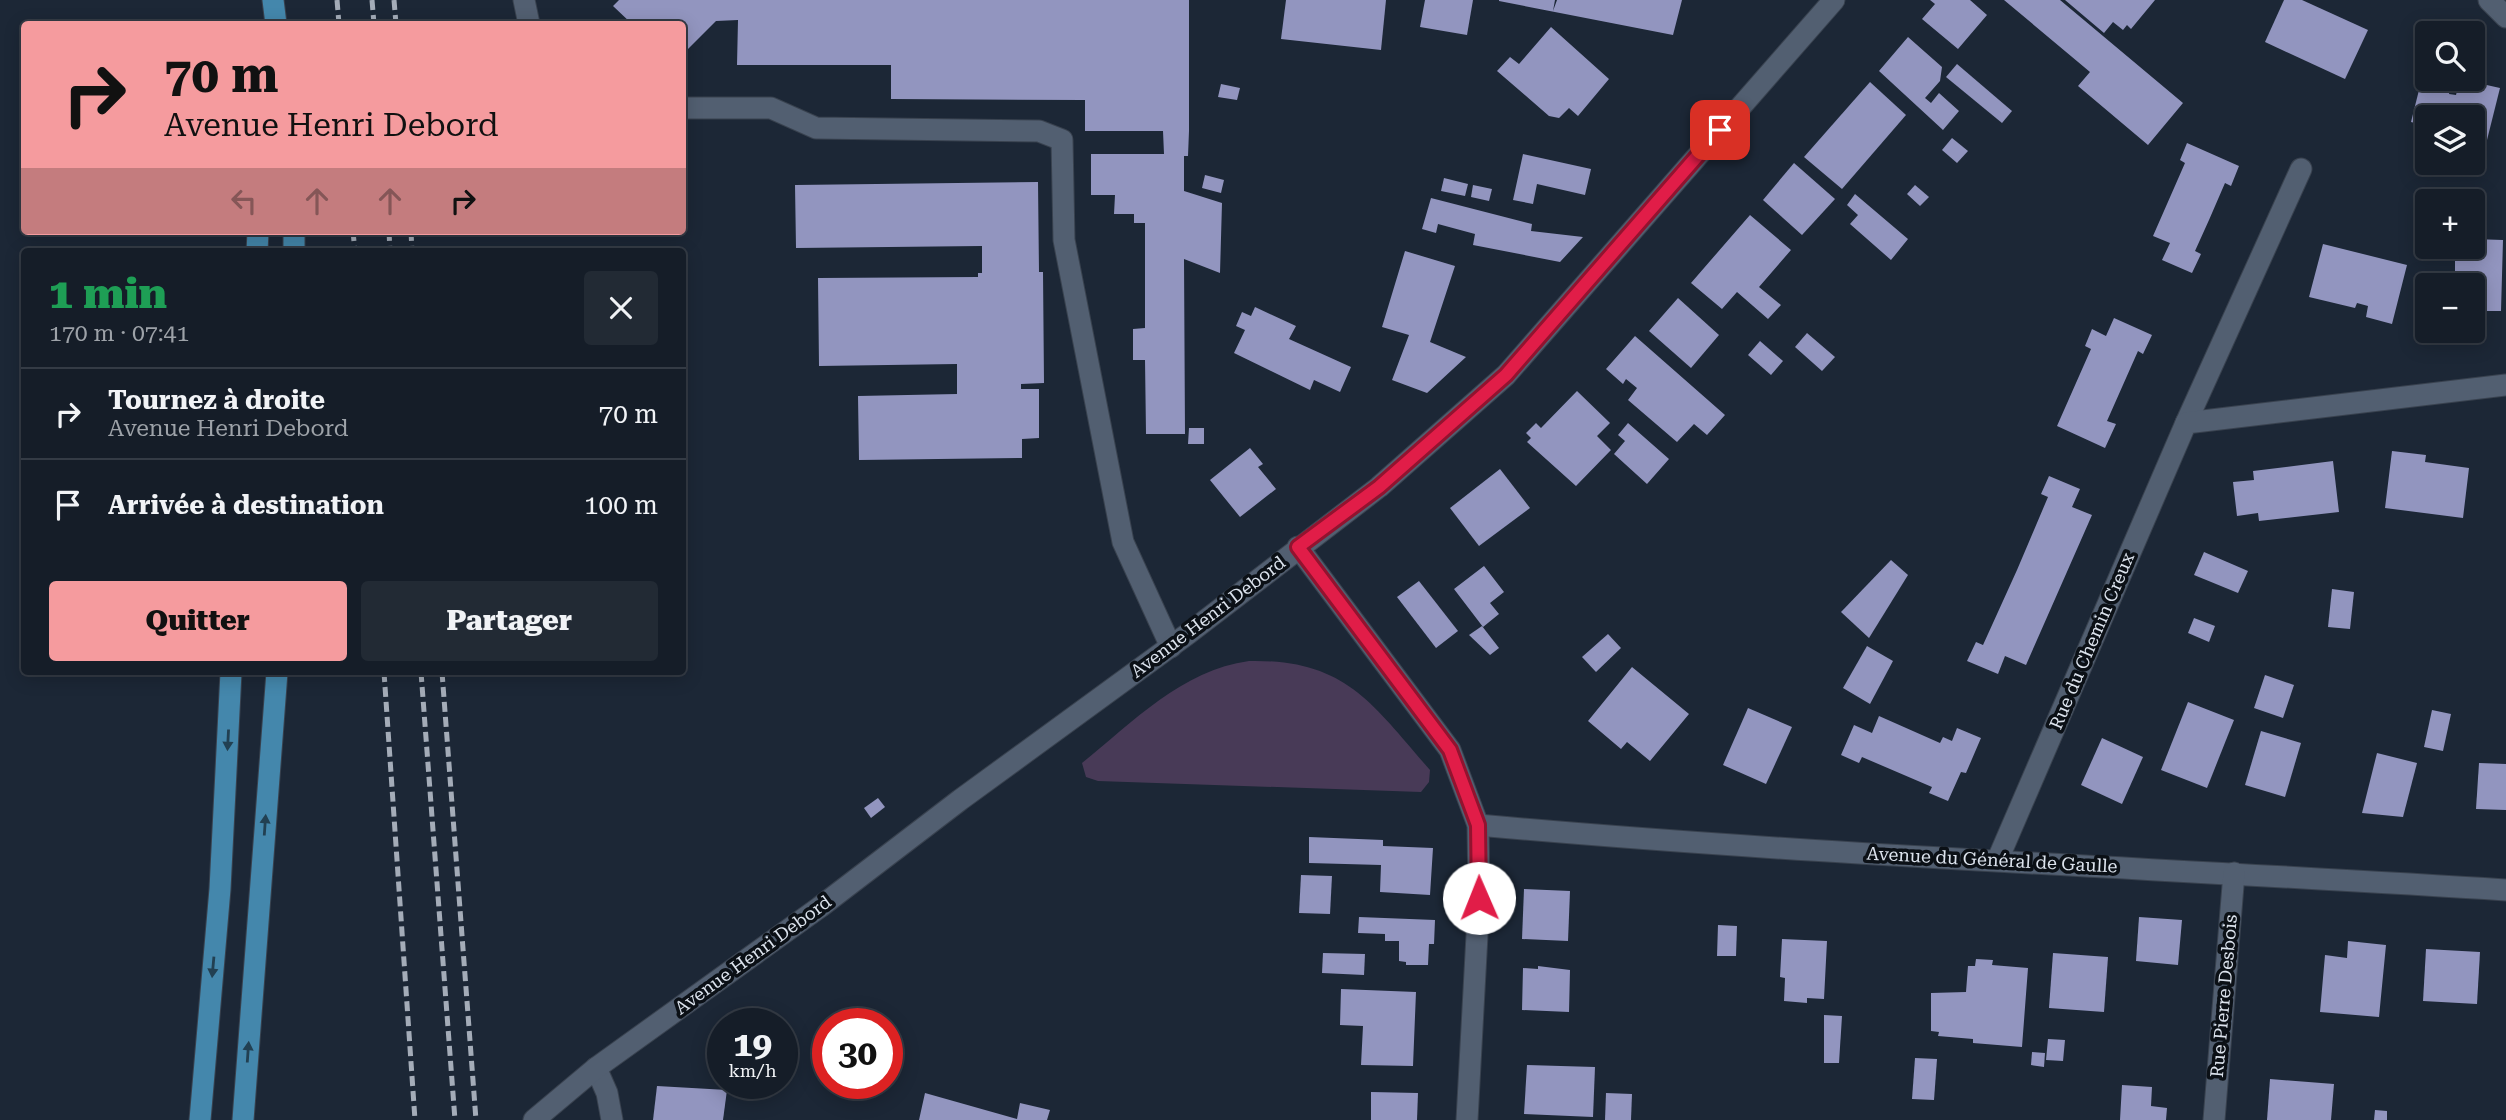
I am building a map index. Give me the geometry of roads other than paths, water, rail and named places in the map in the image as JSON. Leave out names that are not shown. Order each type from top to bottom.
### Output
[{"type":"main road","points":[[263,21],[264,0]]},
{"type":"main road","points":[[273,0],[276,21]]},
{"type":"main road","points":[[200,1120],[220,889],[231,675]]},
{"type":"main road","points":[[243,1120],[276,675]]},
{"type":"street","points":[[524,0],[528,21]]},
{"type":"street","name":"Avenue Henri Debord","points":[[534,1120],[596,1068],[820,907],[960,800],[1171,647],[1379,487],[1506,375],[1834,0]]},
{"type":"street","points":[[2489,0],[2506,17]]},
{"type":"street","points":[[686,108],[771,108],[816,128],[1039,131],[1062,140],[1064,240],[1122,542],[1171,647]]},
{"type":"street","name":"Rue du Chemin Creux","points":[[1998,859],[2186,423],[2301,169]]},
{"type":"street","points":[[2186,423],[2506,385]]},
{"type":"street","points":[[1298,547],[1450,750],[1478,825],[1479,898],[1467,1120]]},
{"type":"street","name":"Avenue du Général de Gaulle","points":[[1478,825],[1885,856],[1998,859],[2506,890]]},
{"type":"street","name":"Rue Pierre Desbois","points":[[2214,1120],[2234,873]]},
{"type":"street","points":[[596,1068],[607,1093],[612,1120]]},
{"type":"railway","points":[[337,0],[339,21]]},
{"type":"railway","points":[[372,0],[374,21]]},
{"type":"railway","points":[[394,0],[396,21]]},
{"type":"railway","points":[[353,235],[355,248]]},
{"type":"railway","points":[[389,235],[390,248]]},
{"type":"railway","points":[[411,235],[412,248]]},
{"type":"railway","points":[[384,675],[415,1120]]},
{"type":"railway","points":[[421,675],[455,1120]]},
{"type":"railway","points":[[442,675],[476,1120]]}]
